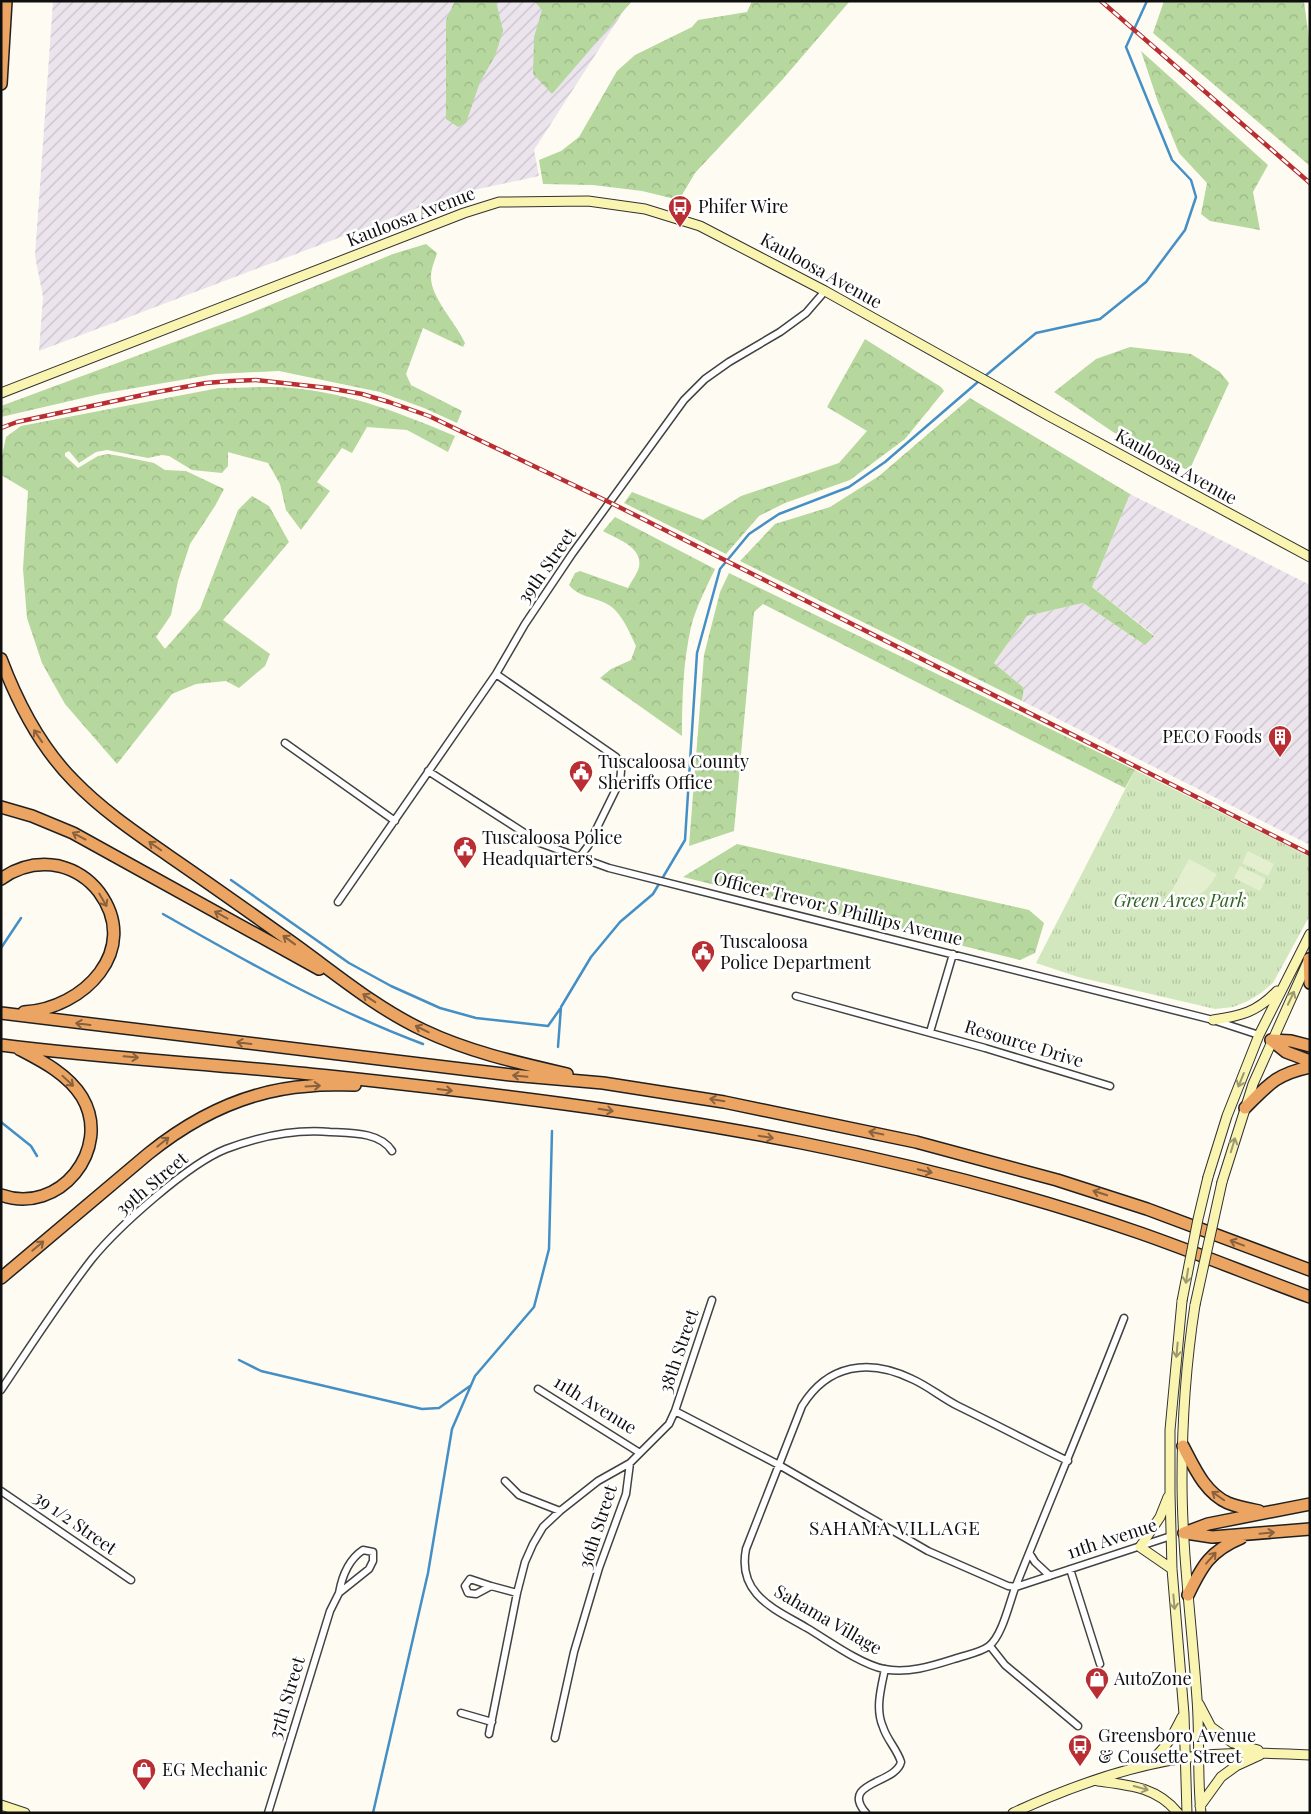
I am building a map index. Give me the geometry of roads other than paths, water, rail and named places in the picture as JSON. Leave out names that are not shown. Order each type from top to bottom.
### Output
[{"type":"highway","points":[[1,84],[6,1]]},
{"type":"highway","points":[[1,659],[21,707],[36,733],[54,758],[94,801],[116,819],[309,954],[341,980]]},
{"type":"highway","points":[[1,807],[18,811],[73,833],[341,980],[423,1030],[464,1047],[603,1083]]},
{"type":"highway","points":[[1,879],[17,870],[37,865],[56,866],[74,871],[91,882],[103,897],[111,915],[113,934],[110,953],[102,970],[97,978],[82,992],[64,1002],[44,1009],[30,1012],[2,1013]]},
{"type":"highway","points":[[1309,958],[1310,983]]},
{"type":"highway","points":[[2,1013],[511,1075],[603,1083],[743,1105],[963,1153],[1104,1194],[1310,1270]]},
{"type":"highway","points":[[1271,1040],[1291,1041],[1310,1046]]},
{"type":"highway","points":[[1271,1040],[1286,1052],[1310,1061]]},
{"type":"highway","points":[[7,1045],[329,1076],[581,1106],[715,1127],[858,1155],[971,1183],[1084,1215],[1139,1233],[1309,1297]]},
{"type":"highway","points":[[1,1194],[27,1198],[46,1195],[63,1186],[77,1172],[86,1154],[91,1135],[90,1115],[82,1098],[70,1082],[44,1062],[7,1045]]},
{"type":"highway","points":[[1245,1108],[1276,1078],[1294,1070],[1310,1067]]},
{"type":"highway","points":[[1,1278],[148,1154],[196,1120],[223,1107],[279,1090],[309,1086],[396,1084]]},
{"type":"highway","points":[[1283,1260],[1310,1262]]},
{"type":"highway","points":[[1183,1446],[1199,1477],[1211,1492],[1228,1503],[1263,1512]]},
{"type":"highway","points":[[1184,1533],[1208,1524],[1310,1504]]},
{"type":"highway","points":[[1184,1533],[1212,1537],[1310,1529]]},
{"type":"highway","points":[[1188,1595],[1197,1577],[1213,1554],[1227,1544],[1247,1535]]},
{"type":"main road","name":"Kauloosa Avenue","points":[[1,393],[455,216],[499,202],[588,201],[617,204],[654,211],[684,220],[718,234],[826,291],[963,369],[1310,558]]},
{"type":"main road","points":[[1187,1813],[1184,1714],[1172,1569],[1170,1492],[1170,1430],[1182,1301],[1208,1177],[1227,1116],[1259,1035],[1310,934]]},
{"type":"main road","points":[[1201,1809],[1197,1701],[1184,1533],[1183,1446],[1187,1369],[1195,1305],[1222,1182],[1245,1108],[1271,1040],[1309,958]]},
{"type":"main road","points":[[1213,1020],[1255,1010],[1267,1002],[1283,986]]},
{"type":"main road","points":[[1259,1035],[1271,1040]]},
{"type":"main road","points":[[1170,1492],[1160,1517],[1140,1547],[1172,1569]]},
{"type":"main road","name":"11th Avenue","points":[[1171,1536],[1184,1533]]},
{"type":"main road","points":[[1197,1701],[1211,1727],[1233,1743],[1265,1753]]},
{"type":"main road","points":[[1144,1765],[1158,1756],[1166,1746],[1184,1714]]},
{"type":"main road","points":[[1201,1809],[1221,1777],[1236,1766],[1265,1753]]},
{"type":"main road","points":[[1013,1813],[1051,1796],[1144,1765],[1199,1756],[1265,1753],[1310,1755]]},
{"type":"main road","points":[[1096,1780],[1150,1791],[1166,1800],[1178,1813]]},
{"type":"main road","points":[[1,1805],[25,1813]]},
{"type":"street","name":"39th Street","points":[[338,902],[496,674],[525,624],[572,554],[611,503],[660,430],[684,400],[713,373],[780,332],[806,313],[826,291]]},
{"type":"street","points":[[496,674],[616,757],[619,762],[622,774],[619,783],[588,846],[579,858]]},
{"type":"street","points":[[285,743],[394,821]]},
{"type":"street","name":"Officer Trevor S Phillips Avenue","points":[[428,771],[540,843],[609,868],[680,884],[822,922],[1213,1020],[1259,1035]]},
{"type":"street","points":[[930,1032],[953,954]]},
{"type":"street","name":"Resource Drive","points":[[796,996],[930,1032],[1110,1086]]},
{"type":"street","name":"39th Street","points":[[1,1390],[93,1258],[140,1211],[200,1163],[225,1149],[292,1132],[310,1130],[350,1133],[379,1138],[392,1151]]},
{"type":"street","name":"38th Street","points":[[675,1411],[712,1300]]},
{"type":"street","points":[[1078,1726],[1005,1665],[990,1646],[998,1637],[1016,1587],[1124,1318]]},
{"type":"street","name":"Sahama Village","points":[[990,1646],[924,1668],[885,1670],[864,1662],[772,1607],[757,1595],[751,1587],[744,1569],[746,1549],[802,1406],[814,1390],[837,1373],[856,1367],[886,1369],[914,1379],[955,1404],[1068,1461]]},
{"type":"street","name":"11th Avenue","points":[[538,1389],[640,1454],[669,1424],[675,1411]]},
{"type":"street","points":[[675,1411],[779,1465],[928,1551],[1016,1587]]},
{"type":"street","points":[[630,1463],[640,1454]]},
{"type":"street","name":"36th Street","points":[[489,1734],[517,1594],[525,1562],[533,1544],[543,1527],[560,1511],[598,1481],[630,1463]]},
{"type":"street","name":"36th Street","points":[[555,1738],[574,1652],[599,1568],[626,1494],[630,1463]]},
{"type":"street","points":[[505,1482],[519,1495],[560,1511]]},
{"type":"street","name":"39 1/2 Street","points":[[1,1491],[131,1580]]},
{"type":"street","name":"11th Avenue","points":[[1016,1587],[1171,1536]]},
{"type":"street","name":"37th Street","points":[[268,1813],[330,1611],[339,1593],[345,1572],[355,1555],[363,1550],[373,1552],[373,1561],[368,1569],[339,1593]]},
{"type":"street","name":"11th Avenue","points":[[1030,1554],[1035,1562],[1050,1576]]},
{"type":"street","points":[[1070,1569],[1100,1664]]},
{"type":"street","points":[[491,1586],[517,1594]]},
{"type":"street","points":[[866,1813],[860,1806],[859,1797],[862,1791],[869,1785],[894,1774],[900,1768],[902,1762],[882,1727],[880,1718],[880,1698],[885,1670]]},
{"type":"street","points":[[461,1713],[492,1722]]},
{"type":"waterway","points":[[984,377],[1036,333],[1100,319],[1146,282],[1185,230],[1196,197],[1191,180],[1172,160],[1126,47],[1147,1]]},
{"type":"waterway","points":[[558,1047],[561,1007],[591,957],[620,922],[653,894],[685,840],[697,653],[720,569],[749,534],[779,514],[849,487],[885,462],[979,381]]},
{"type":"waterway","points":[[231,880],[349,963],[391,986],[440,1008],[476,1018],[548,1026],[560,1009]]},
{"type":"waterway","points":[[163,914],[323,1001],[423,1044]]},
{"type":"waterway","points":[[1,948],[21,918]]},
{"type":"waterway","points":[[1,1122],[31,1146],[37,1156]]},
{"type":"waterway","points":[[373,1813],[428,1573],[452,1429],[475,1376],[534,1307],[549,1249],[552,1131]]},
{"type":"waterway","points":[[239,1360],[261,1371],[422,1409],[439,1408],[470,1386]]},
{"type":"railway","points":[[1101,1],[1310,183]]},
{"type":"railway","points":[[1,428],[17,422],[152,393],[206,383],[231,381],[256,380],[328,388],[362,394],[389,402],[429,416],[611,503],[1310,854]]},
{"type":"place","name":"Phifer Wire","points":[[680,228]]},
{"type":"place","name":"PECO Foods","points":[[1280,758]]},
{"type":"place","name":"Tuscaloosa County Sheriffs Office","points":[[581,793]]},
{"type":"place","name":"Tuscaloosa Police Headquarters","points":[[465,869]]},
{"type":"place","name":"Tuscaloosa Police Department","points":[[703,973]]},
{"type":"place","name":"AutoZone","points":[[1097,1700]]},
{"type":"place","name":"Greensboro Avenue & Cousette Street","points":[[1080,1767]]},
{"type":"place","name":"EG Mechanic","points":[[144,1791]]},
{"type":"district","name":"SAHAMA VILLAGE","points":[[895,1528]]},
{"type":"park label","name":"Green Arces Park","points":[[1180,901]]}]
